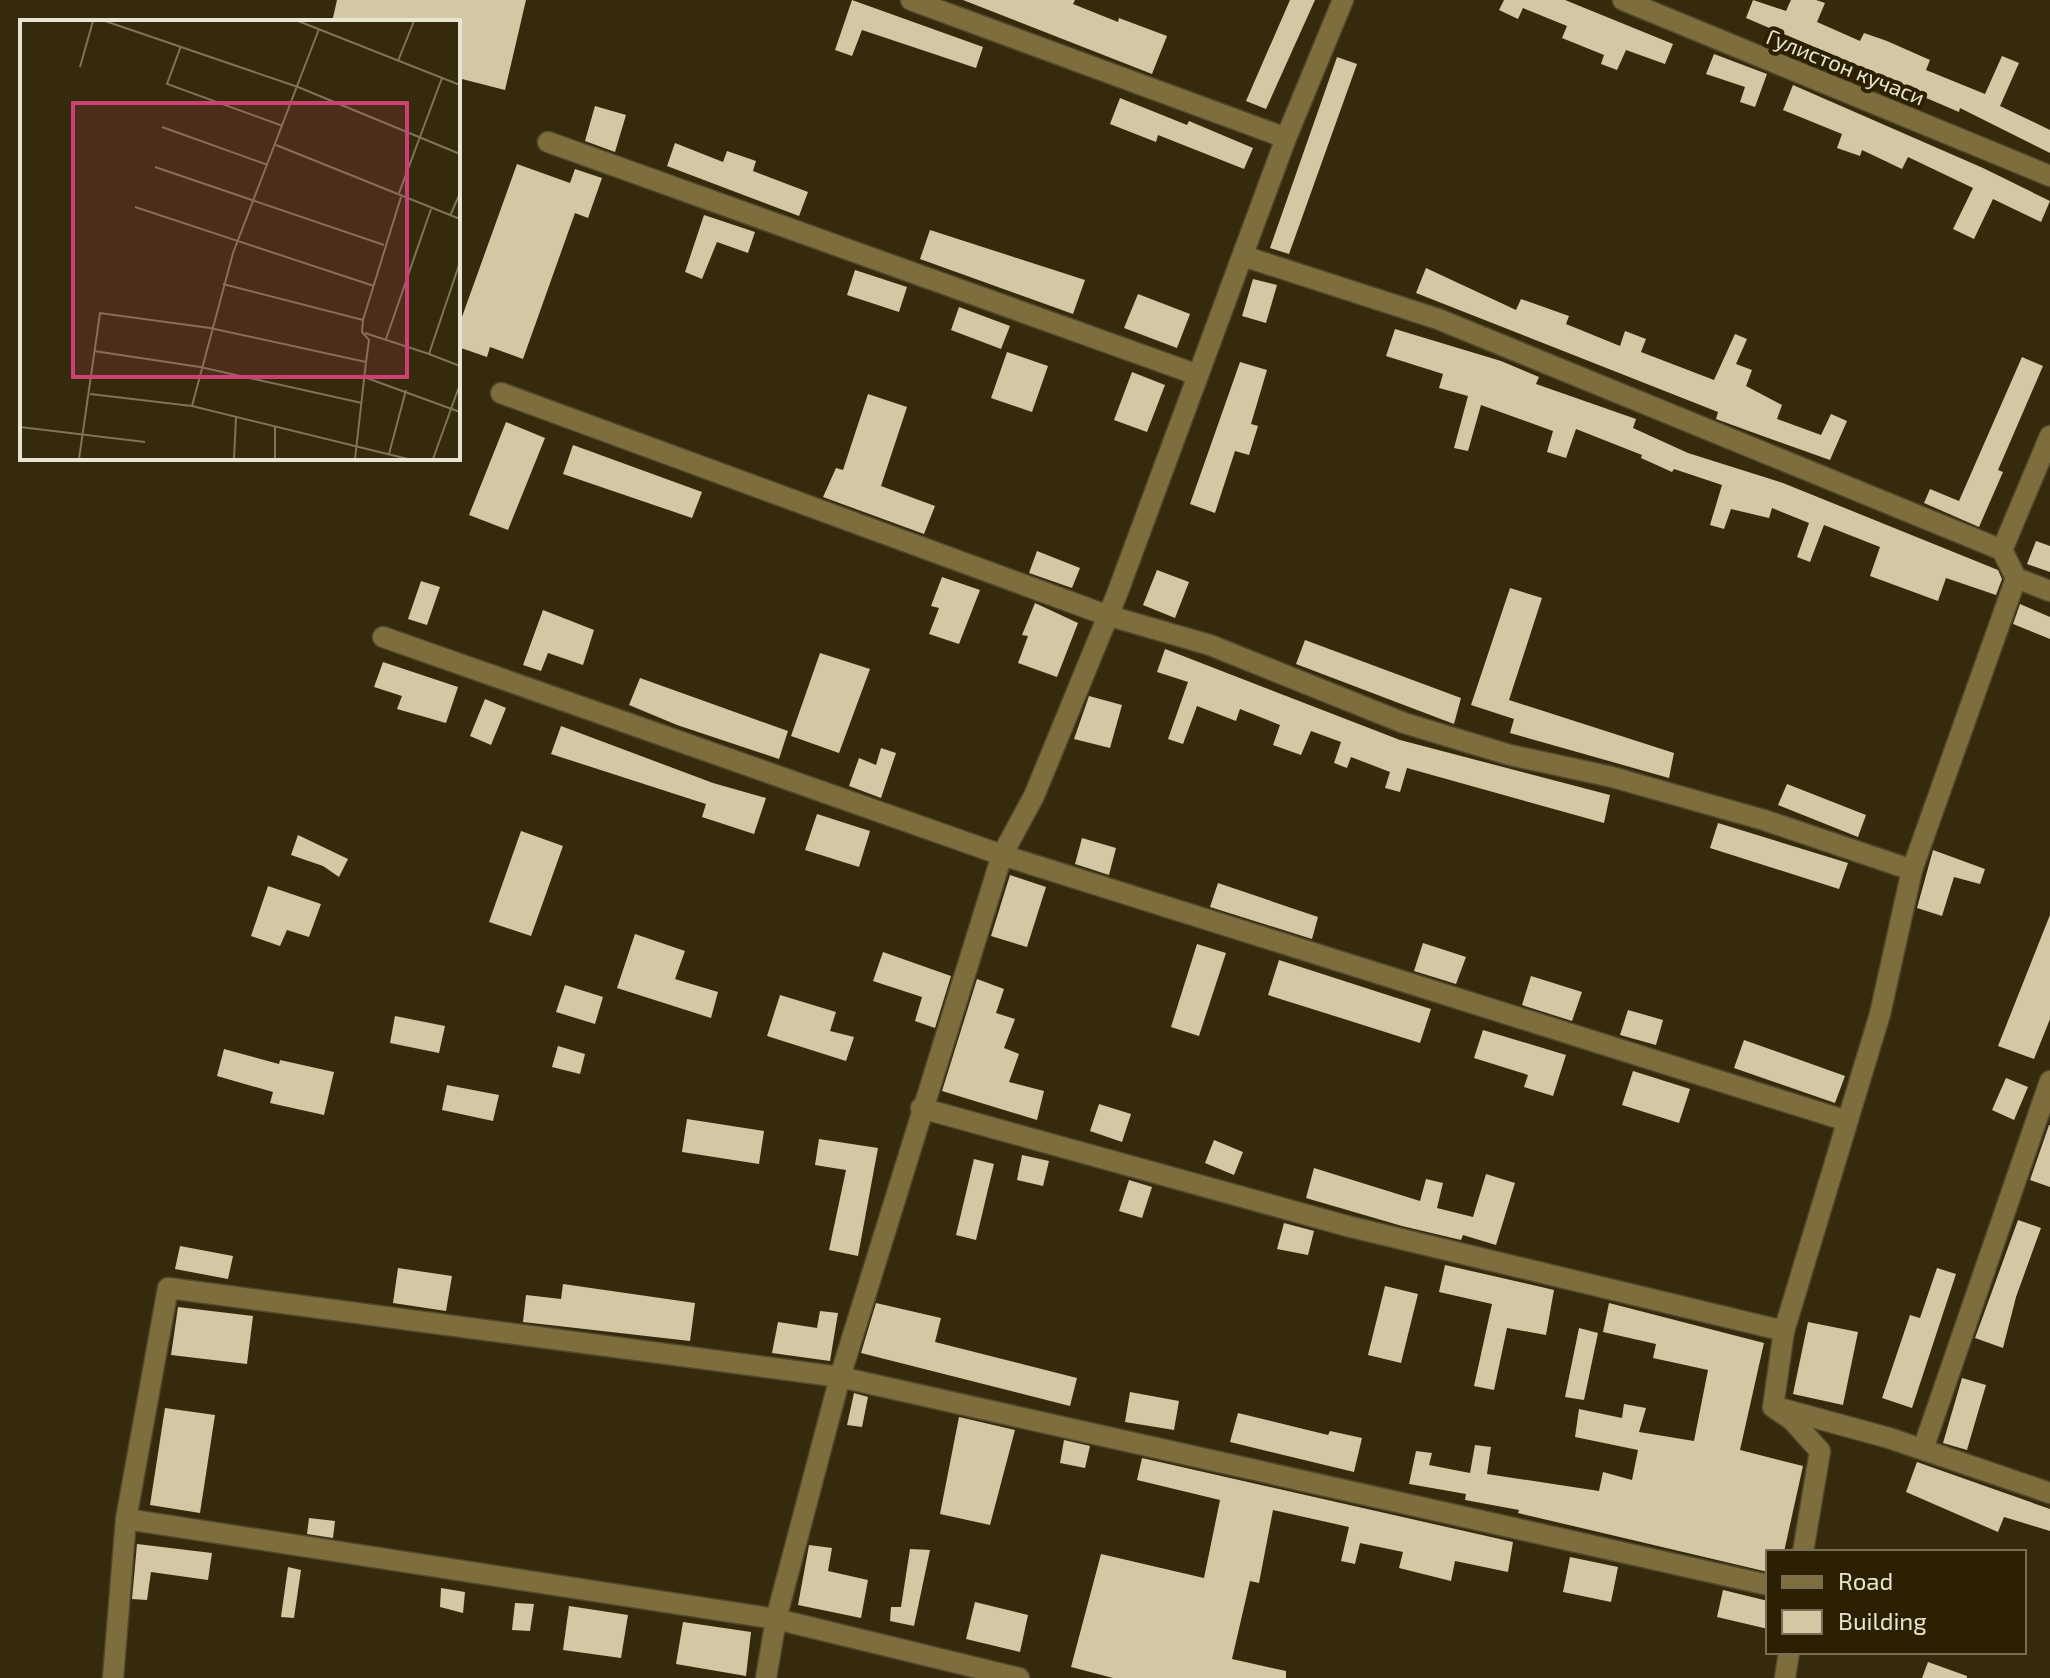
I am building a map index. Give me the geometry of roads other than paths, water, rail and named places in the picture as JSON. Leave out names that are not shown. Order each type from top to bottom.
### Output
[{"type":"street","points":[[911,0],[1286,138]]},
{"type":"street","points":[[766,1678],[776,1619],[840,1377],[1002,855],[1034,796],[1117,594],[1286,138],[1343,0]]},
{"type":"street","name":"Гулистон кучаси","points":[[1623,0],[2050,176]]},
{"type":"street","points":[[548,142],[1198,375]]},
{"type":"street","points":[[1243,256],[1438,319],[2002,550],[2016,578],[2050,591]]},
{"type":"street","points":[[501,393],[1106,615],[1210,645],[1307,686],[1456,740],[1612,777],[1751,816],[1912,870]]},
{"type":"street","points":[[2002,550],[2050,436]]},
{"type":"street","points":[[1773,1407],[1784,1331],[1880,1014],[1912,870],[2016,578]]},
{"type":"street","points":[[383,637],[1002,855],[1847,1121]]},
{"type":"street","points":[[1923,1449],[2050,1081]]},
{"type":"street","points":[[921,1108],[1347,1226],[1784,1331]]},
{"type":"street","points":[[113,1678],[126,1519],[168,1288],[840,1377],[1766,1585]]},
{"type":"street","points":[[1773,1407],[1923,1449],[2050,1493]]},
{"type":"street","points":[[1773,1407],[1792,1420],[1820,1451],[1803,1550]]},
{"type":"street","points":[[126,1519],[776,1619],[1019,1678]]},
{"type":"street","points":[[1785,1678],[1789,1654]]}]
